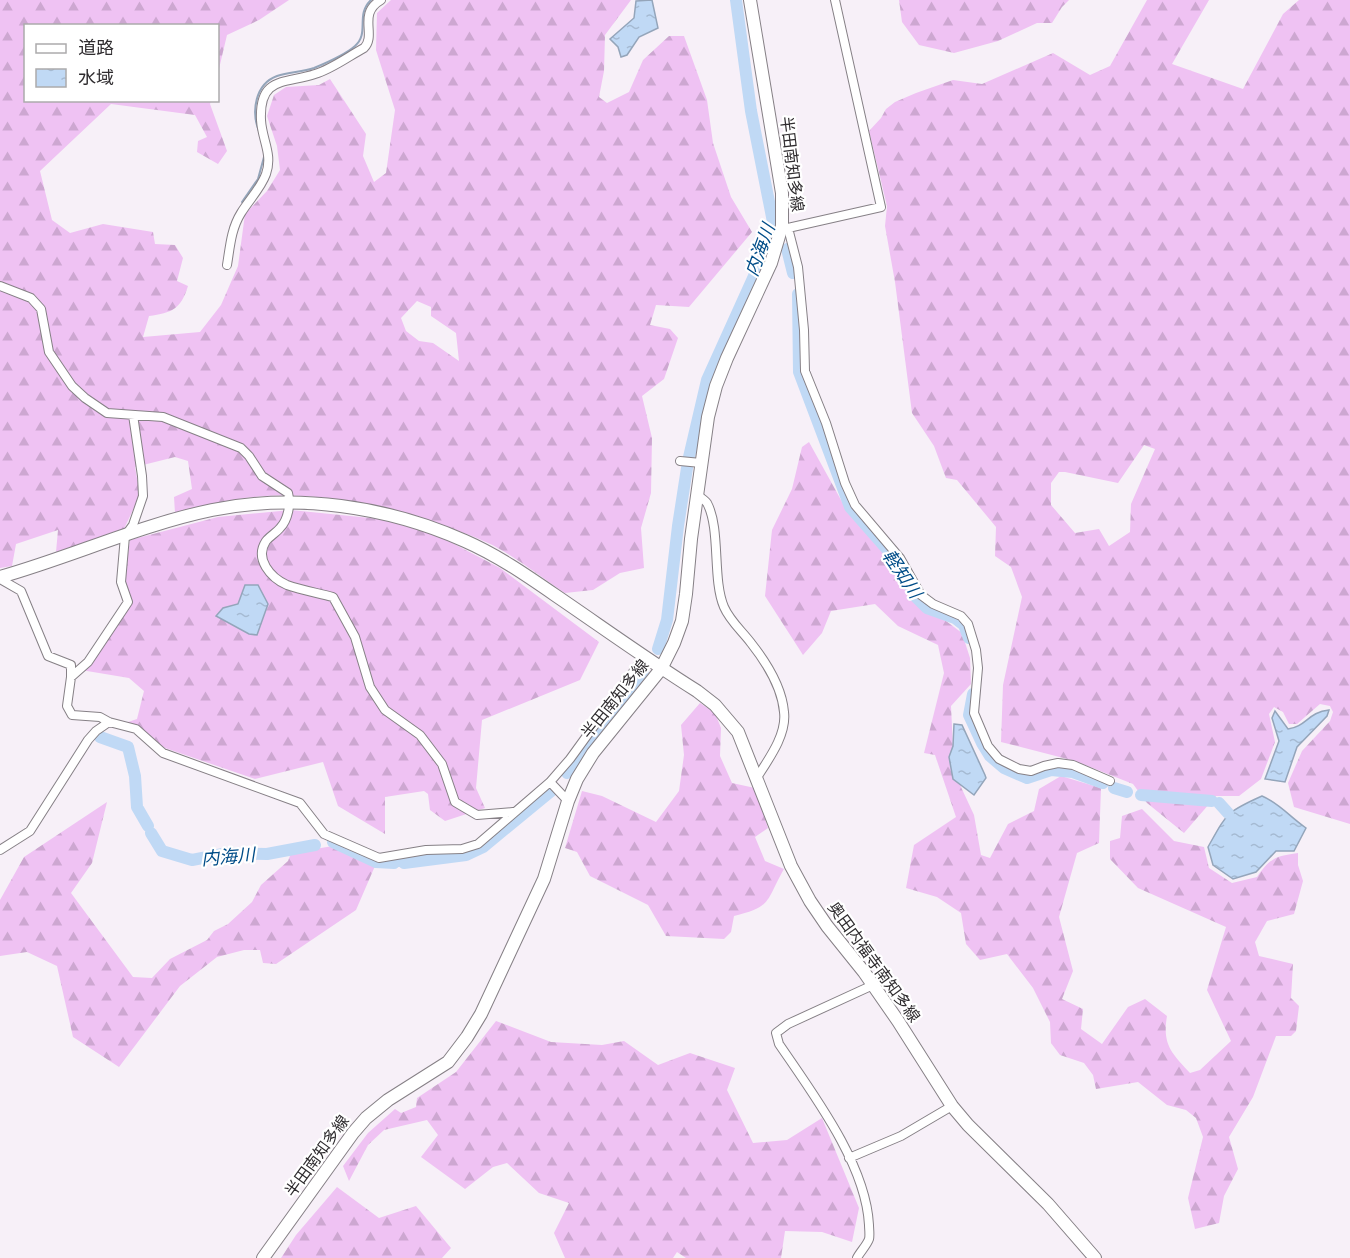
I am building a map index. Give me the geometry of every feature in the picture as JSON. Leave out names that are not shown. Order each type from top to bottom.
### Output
[{"type":"main road","name":"半田南知多線","points":[[263,1258],[366,1118],[388,1100],[448,1062],[467,1037],[481,1014],[544,879],[577,779],[593,753],[661,669],[674,643],[682,621],[701,463],[708,417],[716,386],[785,227],[782,193],[750,0]]},
{"type":"main road","name":"奥田内福寺南知多線","points":[[0,578],[192,514],[215,509],[289,503],[328,505],[380,512],[411,520],[466,541],[529,578],[661,669],[697,691],[730,719],[746,747],[791,866],[810,901],[832,934],[873,985],[952,1106],[968,1125],[1048,1204],[1095,1258]]},
{"type":"street","points":[[227,266],[231,234],[240,215],[265,177],[269,164],[269,154],[261,124],[263,98],[274,85],[282,81],[316,74],[364,48],[368,44],[369,37],[368,18],[373,7],[381,0]]},
{"type":"street","points":[[835,0],[881,207],[785,227],[798,267],[805,371],[855,505],[900,558],[921,595],[933,604],[961,616],[968,624],[976,650],[978,668],[974,713],[988,746],[999,759],[1019,769],[1031,771],[1058,763],[1073,765],[1110,781]]},
{"type":"street","points":[[0,286],[31,298],[41,309],[49,352],[72,386],[85,398],[107,413],[163,417],[241,448],[262,476],[288,493],[289,503],[282,527],[264,544],[263,555],[269,574],[287,585],[333,597],[356,637],[370,687],[385,710],[420,735],[442,764],[455,802],[477,815],[513,812]]},
{"type":"street","points":[[71,677],[88,662],[128,602],[121,582],[125,536],[133,525],[143,496],[133,416]]},
{"type":"street","points":[[680,461],[701,463]]},
{"type":"street","points":[[697,495],[707,502],[712,519],[723,605],[768,669],[783,701],[785,716],[781,735],[756,778]]},
{"type":"street","points":[[0,578],[21,591],[48,656],[71,665],[67,706],[72,715],[100,717],[109,722],[136,729],[163,753],[300,803],[324,834],[379,858],[426,850],[462,849],[478,844],[550,782],[570,759],[644,657]]},
{"type":"street","points":[[0,850],[30,831],[88,740],[109,722]]},
{"type":"street","points":[[550,782],[568,801]]},
{"type":"street","points":[[856,1258],[870,1238],[864,1195],[849,1158],[824,1111],[780,1044],[776,1033],[788,1024],[873,985]]},
{"type":"street","points":[[849,1158],[901,1136],[952,1106]]},
{"type":"green space","points":[[0,0],[289,0],[259,20],[227,35],[219,69],[219,24],[24,24],[24,102],[211,102],[227,151],[218,164],[197,152],[198,141],[207,137],[195,115],[111,104],[40,171],[52,220],[70,233],[103,224],[153,232],[155,244],[175,245],[183,258],[177,281],[188,286],[179,305],[170,311],[149,316],[143,337],[200,332],[221,305],[238,266],[245,214],[267,191],[280,170],[277,146],[267,116],[274,95],[286,87],[319,85],[330,79],[366,134],[363,156],[374,182],[386,173],[395,110],[376,50],[377,13],[391,0],[631,0],[605,35],[604,71],[599,97],[607,103],[629,92],[643,60],[669,36],[684,36],[707,100],[713,143],[731,197],[752,232],[689,307],[656,305],[650,325],[670,329],[678,338],[664,379],[642,396],[652,438],[651,493],[641,528],[644,568],[620,573],[593,590],[565,593],[488,543],[429,520],[364,504],[330,498],[264,496],[226,501],[175,513],[174,497],[192,489],[188,461],[175,457],[135,467],[140,495],[123,531],[56,552],[58,530],[16,544],[12,566],[0,568]],"holes":[[[417,301],[431,307],[431,316],[456,333],[459,361],[433,343],[419,341],[406,331],[401,318]]]},
{"type":"green space","points":[[899,0],[1069,0],[1052,23],[1037,23],[998,41],[954,53],[919,45],[902,22]]},
{"type":"green space","points":[[1147,0],[1209,0],[1172,64],[1243,89],[1283,14],[1299,0],[1350,0],[1350,824],[1294,807],[1288,783],[1302,751],[1330,721],[1333,712],[1330,706],[1320,704],[1297,724],[1289,724],[1283,712],[1274,707],[1269,714],[1275,742],[1261,779],[1239,796],[1216,796],[1184,833],[1147,803],[1133,784],[1075,761],[1001,742],[1003,685],[1022,597],[1011,567],[995,556],[996,527],[957,480],[946,478],[934,446],[912,413],[895,282],[885,226],[887,206],[869,131],[886,109],[895,102],[916,93],[953,80],[982,84],[1053,53],[1090,75],[1110,66]],"holes":[[[1144,445],[1155,449],[1131,504],[1130,532],[1109,546],[1099,529],[1075,533],[1051,505],[1051,483],[1059,472],[1118,483]]]},
{"type":"green space","points":[[809,442],[846,509],[884,553],[912,600],[962,633],[970,658],[971,684],[951,706],[953,748],[961,787],[974,815],[981,855],[990,858],[1008,824],[1034,811],[1039,789],[1061,776],[1101,788],[1099,843],[1077,853],[1059,917],[1073,971],[1062,999],[1083,1009],[1081,1029],[1102,1044],[1128,1007],[1145,999],[1167,1016],[1167,1042],[1178,1060],[1190,1073],[1200,1070],[1231,1041],[1207,990],[1226,927],[1138,888],[1110,859],[1110,841],[1120,838],[1122,816],[1142,809],[1174,841],[1204,847],[1209,868],[1232,883],[1257,877],[1274,859],[1298,853],[1298,865],[1303,881],[1294,914],[1267,921],[1255,942],[1259,956],[1293,964],[1291,998],[1299,1006],[1296,1031],[1291,1036],[1276,1036],[1253,1097],[1229,1137],[1238,1169],[1224,1196],[1219,1223],[1195,1229],[1188,1198],[1203,1137],[1196,1118],[1186,1110],[1167,1105],[1138,1082],[1096,1089],[1093,1075],[1084,1063],[1060,1055],[1051,1043],[1050,1022],[1033,988],[1007,954],[980,960],[966,944],[961,913],[937,897],[906,888],[914,845],[956,817],[935,755],[924,753],[944,673],[938,645],[898,626],[875,604],[831,611],[822,633],[803,655],[765,596],[772,530],[792,489],[802,447]]},
{"type":"green space","points":[[291,510],[380,519],[437,535],[500,568],[599,642],[580,680],[482,720],[476,788],[485,808],[445,821],[430,810],[428,794],[424,791],[385,797],[385,834],[338,806],[323,762],[255,779],[165,748],[128,722],[137,719],[144,691],[129,678],[81,670],[130,603],[124,581],[130,540],[218,517]]},
{"type":"green space","points":[[700,703],[715,713],[721,728],[720,756],[732,783],[755,788],[768,828],[755,837],[765,861],[784,869],[767,901],[756,909],[734,916],[731,932],[724,939],[666,936],[648,905],[590,876],[577,852],[565,848],[582,791],[602,796],[656,822],[679,791],[684,755],[681,725]]},
{"type":"green space","points":[[107,802],[92,863],[71,893],[133,977],[152,978],[170,959],[207,940],[214,931],[228,924],[252,902],[261,885],[288,861],[291,853],[333,846],[375,866],[356,910],[276,964],[263,963],[260,950],[244,950],[217,957],[180,986],[119,1067],[73,1037],[57,966],[27,952],[0,956],[0,900],[24,857]]},
{"type":"green space","points":[[496,1021],[551,1042],[602,1045],[624,1041],[658,1065],[690,1053],[735,1068],[727,1090],[753,1143],[787,1140],[822,1118],[859,1208],[852,1242],[822,1232],[785,1231],[781,1258],[686,1258],[677,1252],[673,1258],[565,1258],[554,1233],[569,1203],[539,1193],[507,1163],[493,1167],[465,1189],[421,1157],[438,1135],[427,1120],[384,1130],[368,1145],[349,1181],[343,1166],[368,1133],[395,1109],[401,1113],[416,1107],[417,1098],[456,1072]]},
{"type":"green space","points":[[337,1187],[379,1218],[416,1206],[451,1248],[442,1258],[281,1258],[296,1235]]},
{"type":"water","points":[[652,0],[658,28],[639,37],[627,55],[621,57],[618,47],[610,39],[634,18],[636,1]]},
{"type":"water","points":[[245,585],[258,585],[268,604],[257,635],[249,634],[216,616],[223,608],[238,604]]},
{"type":"water","points":[[1329,710],[1327,716],[1297,747],[1285,782],[1265,779],[1279,741],[1272,718],[1275,711],[1288,729],[1294,728],[1322,711]]},
{"type":"water","points":[[954,724],[962,725],[986,778],[974,795],[953,779],[949,757],[953,746]]},
{"type":"water","points":[[1262,796],[1279,806],[1306,828],[1294,851],[1276,851],[1256,872],[1233,879],[1213,865],[1208,847],[1219,827],[1234,810]]},
{"type":"waterway","points":[[259,131],[255,107],[264,85],[277,76],[314,68],[335,59],[355,46],[362,35],[364,12],[371,0]]},
{"type":"waterway","name":"内海川","points":[[689,457],[707,380],[759,265],[773,222],[751,111],[736,0]]},
{"type":"waterway","points":[[242,202],[258,179],[264,157]]},
{"type":"waterway","name":"軽知川","points":[[787,249],[793,273]]},
{"type":"waterway","name":"軽知川","points":[[798,294],[799,372],[850,507],[893,556],[916,597],[927,608],[955,618],[964,625],[969,638]]},
{"type":"waterway","name":"内海川","points":[[658,649],[667,620],[687,468]]},
{"type":"waterway","name":"内海川","points":[[567,773],[643,671]]},
{"type":"waterway","name":"軽知川","points":[[973,694],[969,715],[990,756],[1004,768],[1027,778],[1051,770],[1073,772],[1103,783]]},
{"type":"waterway","name":"内海川","points":[[100,737],[128,747],[135,776],[137,807],[148,826]]},
{"type":"waterway","name":"軽知川","points":[[1114,788],[1127,792]]},
{"type":"waterway","name":"内海川","points":[[404,863],[466,855],[483,847],[551,791]]},
{"type":"waterway","name":"軽知川","points":[[1141,795],[1212,801]]},
{"type":"waterway","name":"軽知川","points":[[1219,803],[1228,813]]},
{"type":"waterway","name":"内海川","points":[[151,833],[162,851],[192,860],[228,853],[267,854],[315,845]]},
{"type":"waterway","name":"内海川","points":[[333,842],[376,862],[394,863]]}]
